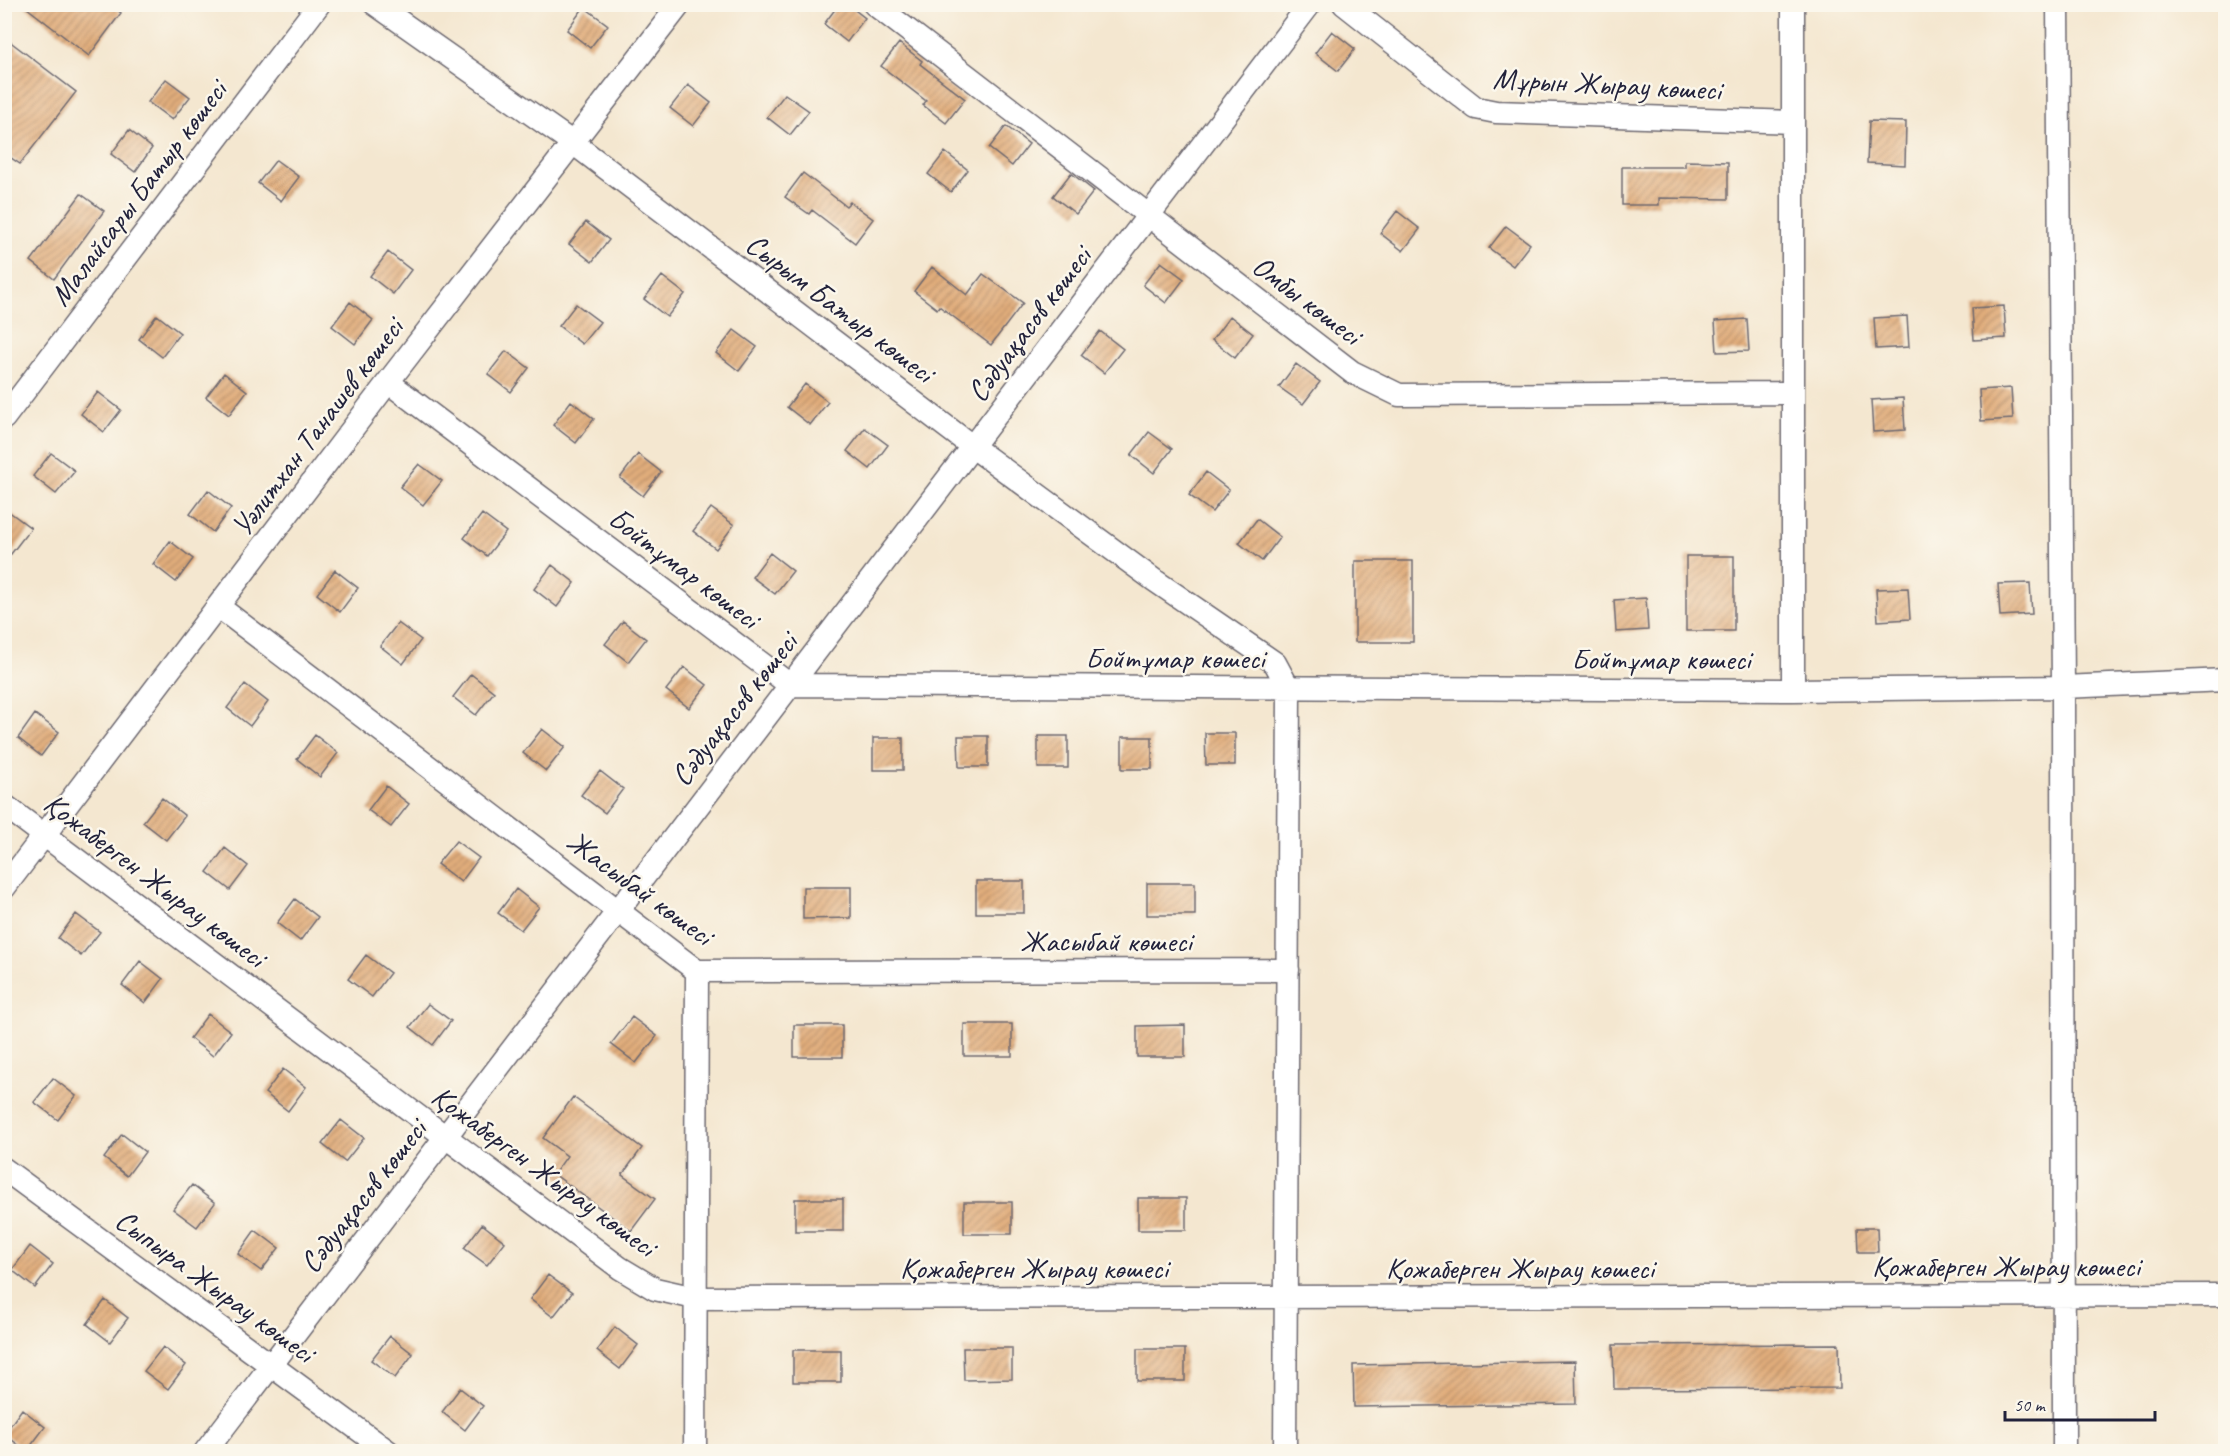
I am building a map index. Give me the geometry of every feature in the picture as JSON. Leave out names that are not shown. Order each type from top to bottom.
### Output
[{"type":"street","name":"Малайсары Батыр көшесі","points":[[4,418],[319,4]]},
{"type":"street","name":"Сырым Батыр көшесі","points":[[375,4],[573,143],[973,447],[1154,580],[1275,663],[1289,689]]},
{"type":"street","name":"Уәлитхан Танашев көшесі","points":[[4,888],[388,382],[680,4]]},
{"type":"street","name":"Омбы көшесі","points":[[874,4],[1352,372],[1398,395],[1792,393]]},
{"type":"street","name":"Сәдуақасов көшесі","points":[[205,1452],[616,910],[973,447],[1310,4]]},
{"type":"street","name":"Мұрын Жырау көшесі","points":[[1344,4],[1476,108],[1496,112],[1793,122]]},
{"type":"street","points":[[1793,4],[1793,690]]},
{"type":"street","points":[[2058,4],[2063,687],[2064,1452]]},
{"type":"street","name":"Бойтұмар көшесі","points":[[388,382],[790,685],[1793,690],[2063,687],[2226,680]]},
{"type":"street","name":"Жасыбай көшесі","points":[[219,607],[697,971],[1288,970]]},
{"type":"street","points":[[1285,1452],[1289,689]]},
{"type":"street","name":"Қожаберген Жырау көшесі","points":[[4,805],[620,1268],[655,1289],[695,1298],[2226,1295]]},
{"type":"street","points":[[694,1452],[697,971]]},
{"type":"street","name":"Сыпыра Жырау көшесі","points":[[4,1169],[389,1452]]},
{"type":"building","points":[[22,4],[110,4],[121,13],[89,56]]},
{"type":"building","points":[[839,4],[847,4],[865,18],[847,42],[824,24]]},
{"type":"building","points":[[584,7],[608,25],[590,48],[567,30]]},
{"type":"building","points":[[1332,31],[1355,49],[1338,71],[1315,53]]},
{"type":"building","points":[[4,37],[76,92],[20,164],[4,153]]},
{"type":"building","points":[[899,43],[922,61],[920,64],[965,99],[946,123],[923,105],[926,101],[881,66]]},
{"type":"building","points":[[166,79],[190,97],[172,120],[148,102]]},
{"type":"building","points":[[688,85],[711,103],[693,126],[670,108]]},
{"type":"building","points":[[785,94],[809,111],[790,135],[767,117]]},
{"type":"building","points":[[1869,121],[1906,122],[1905,165],[1867,163]]},
{"type":"building","points":[[1006,126],[1029,144],[1012,166],[989,148]]},
{"type":"building","points":[[129,130],[152,148],[135,172],[111,154]]},
{"type":"building","points":[[945,152],[968,170],[951,192],[928,174]]},
{"type":"building","points":[[276,160],[299,177],[281,201],[258,183]]},
{"type":"building","points":[[1685,161],[1728,162],[1728,199],[1659,198],[1659,205],[1622,205],[1622,167],[1685,167]]},
{"type":"building","points":[[803,173],[846,206],[850,202],[873,219],[855,243],[812,210],[809,214],[785,197]]},
{"type":"building","points":[[1071,173],[1094,191],[1076,214],[1053,196]]},
{"type":"building","points":[[81,194],[104,211],[54,279],[31,261]]},
{"type":"building","points":[[1397,211],[1420,229],[1403,251],[1380,233]]},
{"type":"building","points":[[586,222],[609,240],[592,262],[569,244]]},
{"type":"building","points":[[1506,226],[1530,244],[1513,266],[1489,248]]},
{"type":"building","points":[[388,252],[411,270],[393,294],[370,276]]},
{"type":"building","points":[[1161,262],[1184,279],[1166,303],[1143,285]]},
{"type":"building","points":[[932,267],[967,295],[983,274],[1023,303],[991,345],[939,306],[937,309],[914,291]]},
{"type":"building","points":[[662,276],[685,294],[667,317],[644,299]]},
{"type":"building","points":[[350,302],[373,320],[355,344],[332,326]]},
{"type":"building","points":[[576,304],[600,322],[582,344],[559,326]]},
{"type":"building","points":[[2004,306],[2006,338],[1974,340],[1972,308]]},
{"type":"building","points":[[157,315],[180,333],[162,357],[139,339]]},
{"type":"building","points":[[1230,316],[1253,334],[1235,358],[1212,340]]},
{"type":"building","points":[[1907,316],[1909,347],[1876,349],[1874,318]]},
{"type":"building","points":[[1747,319],[1749,351],[1717,352],[1715,321]]},
{"type":"building","points":[[734,330],[757,347],[739,371],[716,353]]},
{"type":"building","points":[[1100,331],[1123,349],[1104,373],[1081,355]]},
{"type":"building","points":[[506,351],[529,368],[511,392],[488,374]]},
{"type":"building","points":[[1296,364],[1320,382],[1303,404],[1279,387]]},
{"type":"building","points":[[224,373],[247,391],[229,415],[206,397]]},
{"type":"building","points":[[805,384],[828,402],[810,425],[787,407]]},
{"type":"building","points":[[2011,388],[2013,419],[1981,421],[1979,390]]},
{"type":"building","points":[[98,392],[121,410],[104,432],[81,414]]},
{"type":"building","points":[[1903,398],[1905,430],[1873,432],[1871,400]]},
{"type":"building","points":[[571,401],[594,419],[576,443],[553,425]]},
{"type":"building","points":[[865,428],[888,445],[870,469],[847,451]]},
{"type":"building","points":[[1149,432],[1172,449],[1154,473],[1131,455]]},
{"type":"building","points":[[51,453],[75,471],[56,494],[33,476]]},
{"type":"building","points":[[638,454],[661,472],[643,496],[620,478]]},
{"type":"building","points":[[419,464],[442,481],[423,505],[400,487]]},
{"type":"building","points":[[1206,472],[1229,490],[1212,512],[1189,495]]},
{"type":"building","points":[[208,490],[231,508],[213,532],[190,514]]},
{"type":"building","points":[[4,508],[31,528],[4,563]]},
{"type":"building","points":[[711,508],[734,525],[716,549],[693,531]]},
{"type":"building","points":[[482,514],[506,532],[487,556],[464,538]]},
{"type":"building","points":[[1257,519],[1280,537],[1262,561],[1239,543]]},
{"type":"building","points":[[170,541],[193,559],[176,582],[153,564]]},
{"type":"building","points":[[770,553],[793,571],[775,594],[752,577]]},
{"type":"building","points":[[1686,556],[1734,556],[1734,631],[1686,631]]},
{"type":"building","points":[[1355,561],[1413,561],[1413,642],[1355,642]]},
{"type":"building","points":[[552,565],[575,583],[557,607],[534,589]]},
{"type":"building","points":[[335,570],[358,588],[340,612],[317,594]]},
{"type":"building","points":[[2030,583],[2032,614],[2000,616],[1998,584]]},
{"type":"building","points":[[1908,588],[1910,619],[1878,621],[1876,589]]},
{"type":"building","points":[[1646,598],[1648,630],[1616,632],[1614,600]]},
{"type":"building","points":[[623,621],[646,639],[628,662],[605,644]]},
{"type":"building","points":[[398,623],[421,640],[403,664],[380,646]]},
{"type":"building","points":[[684,667],[707,685],[689,708],[666,690]]},
{"type":"building","points":[[471,674],[494,692],[476,715],[453,697]]},
{"type":"building","points":[[245,684],[268,702],[250,726],[227,708]]},
{"type":"building","points":[[35,714],[59,732],[41,756],[18,738]]},
{"type":"building","points":[[542,729],[565,747],[546,771],[523,753]]},
{"type":"building","points":[[1205,733],[1235,733],[1235,765],[1206,765]]},
{"type":"building","points":[[315,735],[338,753],[320,777],[297,759]]},
{"type":"building","points":[[958,736],[988,736],[988,767],[959,767]]},
{"type":"building","points":[[1038,736],[1068,736],[1068,768],[1038,768]]},
{"type":"building","points":[[1122,737],[1152,737],[1152,769],[1122,769]]},
{"type":"building","points":[[873,738],[903,738],[903,770],[873,770]]},
{"type":"building","points":[[600,771],[623,789],[605,813],[581,795]]},
{"type":"building","points":[[386,786],[409,804],[391,827],[368,810]]},
{"type":"building","points":[[162,798],[185,816],[166,840],[143,822]]},
{"type":"building","points":[[456,841],[479,858],[461,882],[437,864]]},
{"type":"building","points":[[225,848],[248,866],[230,890],[207,872]]},
{"type":"building","points":[[976,881],[1024,881],[1024,913],[976,913]]},
{"type":"building","points":[[1147,883],[1195,883],[1195,915],[1147,915]]},
{"type":"building","points":[[803,887],[851,887],[851,918],[803,919]]},
{"type":"building","points":[[516,889],[539,907],[521,930],[498,913]]},
{"type":"building","points":[[295,899],[318,917],[300,941],[277,923]]},
{"type":"building","points":[[76,914],[100,932],[81,956],[58,938]]},
{"type":"building","points":[[366,955],[390,973],[372,997],[348,979]]},
{"type":"building","points":[[140,961],[163,979],[145,1003],[122,985]]},
{"type":"building","points":[[428,1004],[451,1021],[433,1045],[410,1027]]},
{"type":"building","points":[[208,1014],[231,1032],[213,1056],[190,1038]]},
{"type":"building","points":[[632,1017],[657,1036],[636,1063],[611,1044]]},
{"type":"building","points":[[964,1024],[1012,1024],[1012,1056],[964,1056]]},
{"type":"building","points":[[794,1025],[842,1025],[842,1057],[794,1057]]},
{"type":"building","points":[[1185,1025],[1185,1057],[1137,1057],[1137,1026]]},
{"type":"building","points":[[283,1069],[306,1087],[288,1111],[265,1093]]},
{"type":"building","points":[[53,1078],[76,1096],[58,1120],[34,1102]]},
{"type":"building","points":[[573,1097],[642,1148],[622,1175],[655,1199],[631,1231],[554,1174],[567,1156],[543,1138]]},
{"type":"building","points":[[341,1120],[364,1138],[345,1162],[322,1144]]},
{"type":"building","points":[[122,1134],[145,1152],[127,1176],[104,1158]]},
{"type":"building","points":[[192,1185],[215,1203],[197,1227],[173,1209]]},
{"type":"building","points":[[1138,1198],[1186,1198],[1186,1230],[1138,1230]]},
{"type":"building","points":[[795,1199],[843,1199],[843,1231],[795,1231]]},
{"type":"building","points":[[964,1202],[1012,1202],[1012,1234],[964,1234]]},
{"type":"building","points":[[482,1224],[505,1242],[487,1265],[464,1248]]},
{"type":"building","points":[[1857,1228],[1877,1228],[1878,1252],[1858,1252]]},
{"type":"building","points":[[255,1230],[279,1248],[261,1271],[238,1254]]},
{"type":"building","points":[[30,1246],[53,1264],[35,1288],[12,1270]]},
{"type":"building","points":[[548,1275],[572,1293],[553,1317],[530,1299]]},
{"type":"building","points":[[105,1300],[128,1318],[110,1342],[87,1324]]},
{"type":"building","points":[[615,1327],[638,1345],[620,1369],[597,1351]]},
{"type":"building","points":[[390,1336],[413,1354],[395,1378],[371,1360]]},
{"type":"building","points":[[1839,1344],[1840,1388],[1614,1389],[1613,1345]]},
{"type":"building","points":[[163,1347],[186,1365],[168,1389],[144,1371]]},
{"type":"building","points":[[963,1348],[1012,1348],[1012,1379],[964,1380]]},
{"type":"building","points":[[1137,1349],[1185,1349],[1185,1381],[1137,1381]]},
{"type":"building","points":[[793,1350],[841,1350],[841,1382],[793,1382]]},
{"type":"building","points":[[1575,1361],[1576,1404],[1354,1407],[1353,1365]]},
{"type":"building","points":[[460,1388],[483,1406],[465,1430],[442,1412]]},
{"type":"building","points":[[22,1409],[45,1427],[27,1451],[4,1434]]}]
